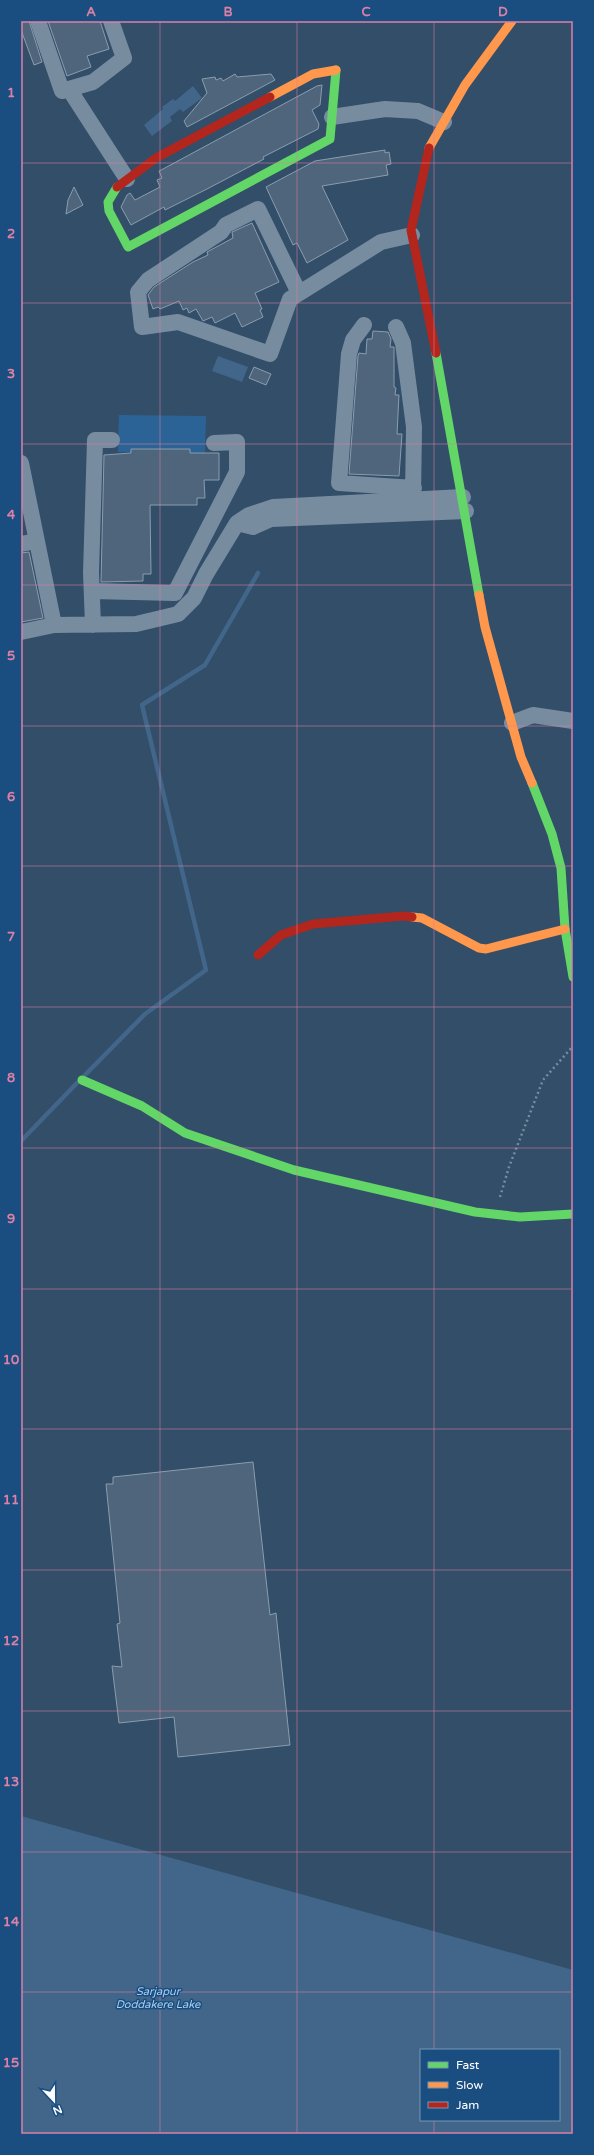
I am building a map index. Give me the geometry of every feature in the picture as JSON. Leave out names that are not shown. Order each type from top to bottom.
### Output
[{"type":"street","points":[[38,21],[62,91],[93,82],[124,58],[111,21]]},
{"type":"street","points":[[512,21],[465,86],[430,145],[411,230],[438,363],[485,627],[521,757],[552,834],[567,865],[565,929],[571,948],[573,977]]},
{"type":"street","points":[[336,70],[330,139],[128,247],[109,211],[108,202],[118,186],[127,179],[156,158],[313,74],[336,70]]},
{"type":"street","points":[[69,89],[127,179]]},
{"type":"street","points":[[332,117],[385,109],[418,111],[444,122]]},
{"type":"street","points":[[299,293],[258,209],[226,225],[221,232],[148,280],[138,292],[142,327],[178,322],[270,354],[290,299],[381,242],[412,235]]},
{"type":"street","points":[[364,325],[353,340],[350,354],[339,483],[413,493],[464,504]]},
{"type":"street","points":[[396,327],[403,342],[414,427],[413,493]]},
{"type":"street","points":[[93,625],[92,591],[95,440],[112,440]]},
{"type":"street","points":[[92,591],[175,593],[238,472],[237,442],[214,443]]},
{"type":"street","points":[[21,466],[29,542],[54,625]]},
{"type":"street","points":[[21,632],[54,625],[136,624],[178,614],[194,598],[206,574],[237,523],[249,514],[273,507],[413,493]]},
{"type":"street","points":[[237,523],[253,527],[271,520],[464,504]]},
{"type":"street","points":[[512,723],[533,715],[573,721]]},
{"type":"street","points":[[258,955],[281,935],[313,924],[403,916],[422,918],[479,948],[486,949],[547,935],[565,929]]},
{"type":"street","points":[[82,1080],[142,1106],[185,1133],[294,1170],[475,1212],[520,1217],[573,1214]]},
{"type":"path","points":[[495,1214],[509,1167],[543,1080],[573,1046]]},
{"type":"shaded area","points":[[119,415],[206,416],[205,453],[118,452]]},
{"type":"water","points":[[193,86],[202,98],[183,112],[180,109],[170,117],[172,121],[152,136],[144,125],[163,109],[162,107],[173,99],[175,101]]},
{"type":"water","points":[[218,356],[248,367],[242,382],[212,371]]},
{"type":"water","name":"Sarjapur Doddakere Lake","points":[[21,1816],[573,1970],[573,2134],[21,2134]]},
{"type":"building","points":[[21,21],[29,21],[42,62],[34,65],[21,30]]},
{"type":"building","points":[[48,21],[100,21],[109,49],[87,56],[91,67],[67,76]]},
{"type":"building","points":[[235,74],[237,77],[271,74],[275,80],[187,127],[184,121],[207,93],[202,79],[215,77],[216,80],[221,78],[223,81]]},
{"type":"building","points":[[322,85],[320,105],[312,110],[319,124],[318,129],[263,157],[264,159],[207,189],[165,210],[164,207],[131,225],[121,207],[127,195],[130,193],[135,200],[160,187],[157,180],[162,178],[159,171],[317,86]]},
{"type":"building","points":[[385,150],[385,153],[389,152],[391,164],[386,165],[388,175],[322,186],[348,240],[307,263],[297,243],[293,245],[266,187],[315,161]]},
{"type":"building","points":[[74,187],[83,205],[66,214],[68,200]]},
{"type":"building","points":[[252,223],[279,282],[255,293],[262,309],[260,310],[263,317],[242,327],[235,313],[215,323],[212,317],[203,321],[196,309],[189,313],[187,308],[183,310],[179,301],[160,309],[158,307],[153,309],[148,295],[154,287],[193,262],[208,255],[207,252],[233,238],[232,232]]},
{"type":"building","points":[[373,331],[388,332],[391,339],[390,347],[394,347],[394,387],[396,388],[395,395],[399,395],[397,434],[402,434],[399,476],[349,474],[358,356],[359,353],[366,354],[367,339],[372,339]]},
{"type":"building","points":[[254,367],[271,374],[266,385],[249,378]]},
{"type":"building","points":[[131,449],[190,449],[190,453],[219,453],[219,480],[204,480],[205,498],[197,498],[197,505],[150,505],[151,574],[143,574],[143,581],[101,582],[104,455],[131,453]]},
{"type":"building","points":[[29,552],[43,618],[21,622],[21,553]]},
{"type":"building","points":[[253,1462],[270,1615],[276,1613],[290,1745],[178,1757],[174,1717],[119,1723],[112,1666],[122,1667],[117,1624],[120,1623],[106,1484],[113,1484],[113,1477]]},
{"type":"waterway","points":[[85,1075],[145,1014],[206,970],[142,705],[205,665],[258,573]]},
{"type":"waterway","points":[[21,1141],[77,1083]]},
{"type":"traffic: fast","points":[[117,187],[108,202],[109,211],[128,247],[330,139],[336,70]]},
{"type":"traffic: fast","points":[[436,353],[479,595]]},
{"type":"traffic: fast","points":[[532,783],[552,834],[561,868],[565,929],[573,977]]},
{"type":"traffic: fast","points":[[82,1080],[142,1106],[185,1133],[294,1170],[475,1212],[520,1217],[573,1214]]},
{"type":"traffic: slow","points":[[429,148],[465,85],[512,21]]},
{"type":"traffic: slow","points":[[270,97],[313,74],[336,70]]},
{"type":"traffic: slow","points":[[479,595],[485,627],[521,757],[532,783]]},
{"type":"traffic: slow","points":[[412,917],[422,918],[479,948],[486,949],[565,929]]},
{"type":"traffic: jam","points":[[117,187],[156,158],[270,97]]},
{"type":"traffic: jam","points":[[429,148],[411,230],[436,353]]},
{"type":"traffic: jam","points":[[258,955],[281,935],[313,924],[403,916],[412,917]]}]
